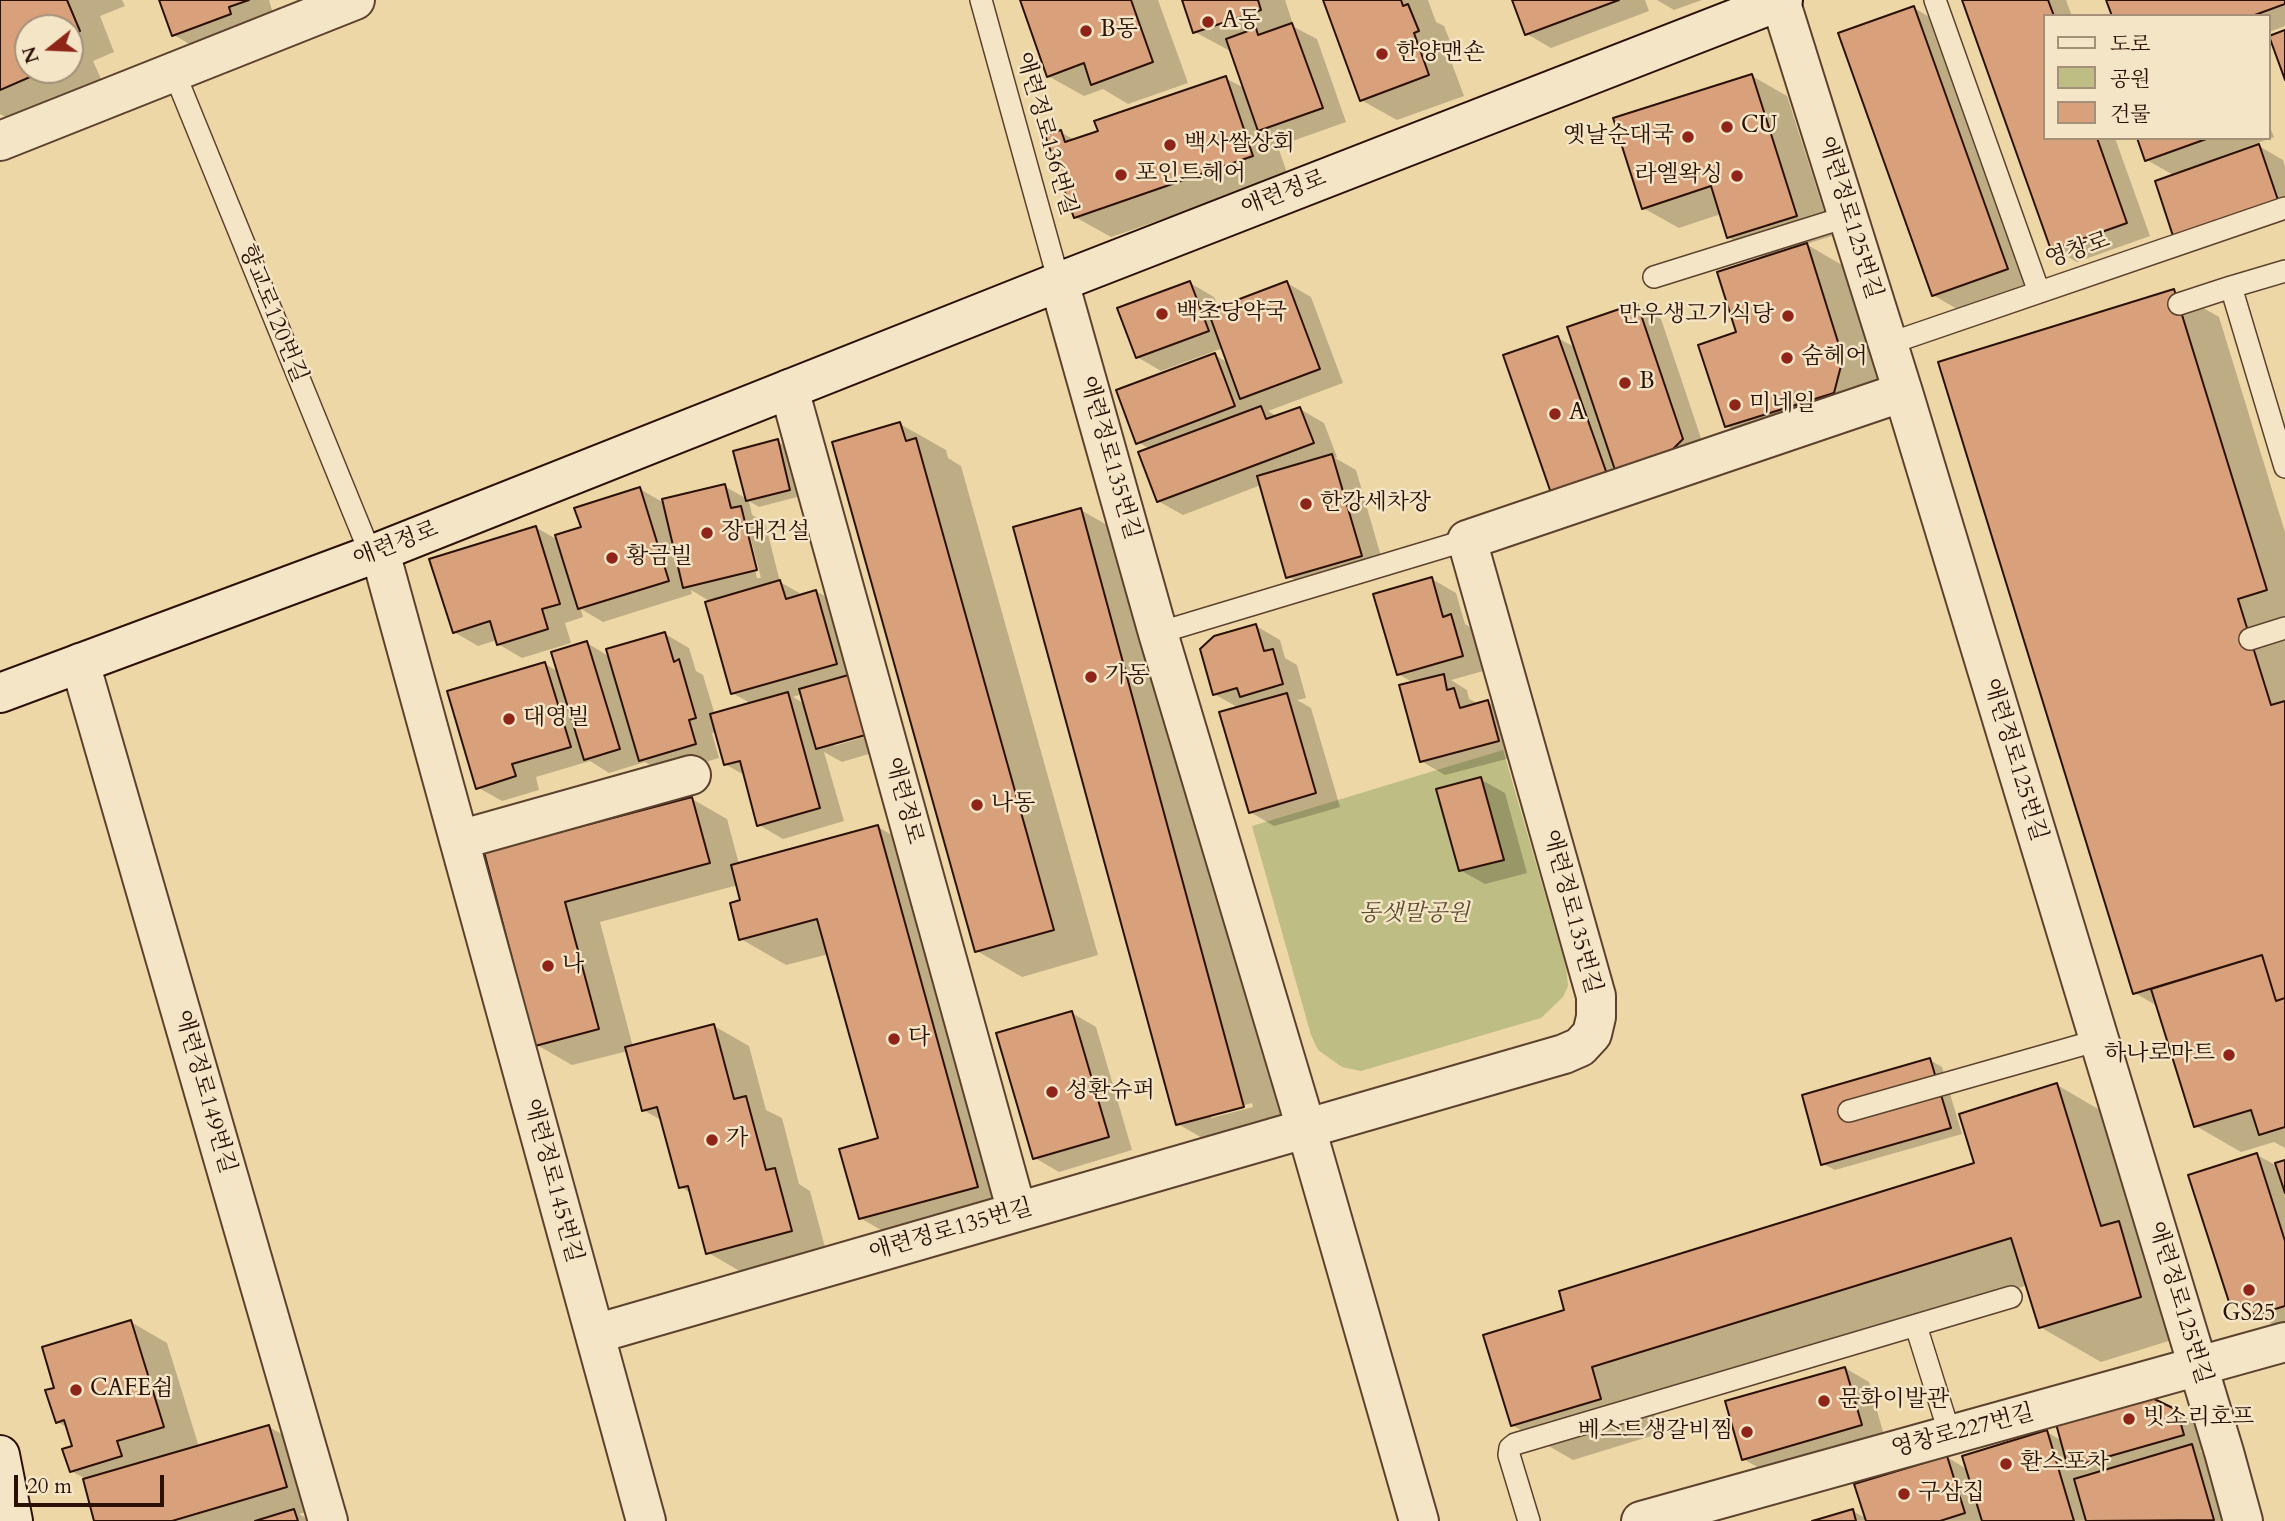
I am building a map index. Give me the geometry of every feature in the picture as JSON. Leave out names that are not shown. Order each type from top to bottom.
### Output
[{"type":"street","points":[[0,141],[174,72],[294,11],[355,0]]},
{"type":"street","name":"애련정로","points":[[0,693],[375,554],[1059,282],[1781,0]]},
{"type":"street","name":"애련정로125번길","points":[[1781,0],[1903,392],[2243,1521]]},
{"type":"street","name":"애련정로135번길","points":[[1059,282],[1158,633],[1306,1128],[1419,1521]]},
{"type":"street","name":"애련정로","points":[[789,389],[1017,1212]]},
{"type":"street","points":[[1467,540],[1903,392]]},
{"type":"street","name":"애련정로135번길","points":[[595,1334],[1564,1054],[1580,1047],[1592,1034],[1596,1017],[1596,996],[1467,540]]},
{"type":"street","name":"애련정로145번길","points":[[375,554],[459,840],[646,1521]]},
{"type":"street","name":"애련정로149번길","points":[[80,663],[328,1521]]},
{"type":"street","points":[[459,840],[691,775]]},
{"type":"street","name":"영창로227번길","points":[[1641,1521],[2285,1342]]},
{"type":"street","points":[[0,1455],[13,1521]]},
{"type":"lane","name":"애련정로136번길","points":[[981,0],[1059,282]]},
{"type":"lane","points":[[1935,0],[2039,292]]},
{"type":"lane","name":"향교로120번길","points":[[174,72],[375,554]]},
{"type":"lane","name":"영창로","points":[[1888,344],[2285,208]]},
{"type":"lane","points":[[1654,277],[1849,216]]},
{"type":"lane","points":[[2179,304],[2285,271]]},
{"type":"lane","points":[[2231,288],[2285,467]]},
{"type":"lane","points":[[1158,633],[1467,540]]},
{"type":"lane","points":[[2250,639],[2285,628]]},
{"type":"lane","points":[[1849,1111],[2099,1040]]},
{"type":"lane","points":[[1529,1521],[1509,1455],[1510,1448],[1515,1444],[2011,1297]]},
{"type":"lane","points":[[1916,1325],[1950,1435]]},
{"type":"green space","name":"동샛말공원","points":[[1503,750],[1566,967],[1568,986],[1563,997],[1541,1018],[1361,1071],[1342,1067],[1318,1050],[1311,1035],[1252,826]]},
{"type":"building","points":[[0,0],[67,0],[73,14],[14,14],[14,84],[0,90]]},
{"type":"building","points":[[159,0],[249,0],[229,7],[231,14],[172,36]]},
{"type":"building","name":"B동","points":[[1020,0],[1131,0],[1153,62],[1091,85],[1084,63],[1047,77]]},
{"type":"building","name":"A동","points":[[1182,0],[1258,0],[1261,10],[1193,33]]},
{"type":"building","name":"한양맨숀","points":[[1323,0],[1401,0],[1403,6],[1408,4],[1419,31],[1414,33],[1429,75],[1360,101]]},
{"type":"building","points":[[1512,0],[1619,0],[1525,35]]},
{"type":"building","points":[[1962,0],[2048,0],[2053,14],[2044,14],[2044,140],[2098,140],[2127,223],[2051,250]]},
{"type":"building","points":[[2106,0],[2285,0],[2285,4],[2258,14],[2111,14]]},
{"type":"building","points":[[1914,6],[2008,269],[1932,296],[1838,33]]},
{"type":"building","points":[[1292,23],[1323,108],[1258,131],[1226,39],[1256,28],[1258,35]]},
{"type":"building","points":[[2285,30],[2285,80],[2271,42],[2271,35]]},
{"type":"building","points":[[1752,74],[1797,216],[1727,238],[1711,186],[1642,209],[1613,118]]},
{"type":"building","points":[[1226,76],[1253,156],[1074,218],[1045,135],[1061,130],[1065,142],[1098,131],[1094,121]]},
{"type":"building","points":[[2138,140],[2203,140],[2145,161]]},
{"type":"building","points":[[2259,144],[2278,200],[2173,236],[2155,181]]},
{"type":"building","points":[[1807,243],[1843,358],[1834,393],[1725,427],[1698,345],[1736,332],[1717,272]]},
{"type":"building","points":[[1190,281],[1209,331],[1136,358],[1117,308]]},
{"type":"building","points":[[1287,281],[1320,369],[1240,399],[1208,311]]},
{"type":"building","points":[[2174,289],[2267,590],[2238,599],[2271,705],[2285,701],[2285,998],[2276,1001],[2262,955],[2133,994],[1938,362]]},
{"type":"building","name":"B","points":[[1637,303],[1683,439],[1672,450],[1615,470],[1567,327]]},
{"type":"building","name":"A","points":[[1558,336],[1607,474],[1551,493],[1503,355]]},
{"type":"building","points":[[1215,353],[1235,406],[1136,444],[1116,390]]},
{"type":"building","points":[[1261,406],[1266,419],[1300,407],[1314,443],[1157,502],[1138,452]]},
{"type":"building","name":"나동","points":[[900,422],[906,441],[916,438],[1054,930],[975,952],[832,442]]},
{"type":"building","points":[[778,439],[790,490],[746,501],[733,451]]},
{"type":"building","name":"한강세차장","points":[[1332,454],[1362,556],[1286,578],[1257,476]]},
{"type":"building","points":[[725,484],[731,508],[741,506],[757,570],[683,588],[662,499]]},
{"type":"building","name":"황금빌","points":[[640,487],[669,581],[578,609],[555,535],[581,527],[574,508]]},
{"type":"building","name":"가동","points":[[1081,508],[1244,1107],[1176,1125],[1013,527]]},
{"type":"building","points":[[536,526],[560,604],[542,609],[548,629],[497,645],[490,621],[453,633],[429,559]]},
{"type":"building","points":[[1432,577],[1443,617],[1451,614],[1463,656],[1397,675],[1373,594]]},
{"type":"building","points":[[780,580],[786,599],[816,590],[837,664],[731,694],[705,602]]},
{"type":"building","points":[[1256,624],[1264,651],[1273,649],[1283,684],[1240,697],[1237,688],[1213,695],[1200,649],[1214,636]]},
{"type":"building","points":[[665,632],[674,662],[679,659],[696,718],[689,720],[696,744],[639,761],[606,649]]},
{"type":"building","points":[[587,641],[620,749],[584,760],[551,652]]},
{"type":"building","name":"대영빌","points":[[545,662],[571,747],[512,764],[516,776],[476,789],[447,691]]},
{"type":"building","points":[[852,674],[869,734],[816,749],[799,689]]},
{"type":"building","points":[[1444,674],[1447,690],[1454,688],[1460,708],[1488,700],[1499,741],[1420,762],[1399,685]]},
{"type":"building","points":[[788,692],[820,808],[757,826],[740,761],[724,765],[710,714]]},
{"type":"building","points":[[1287,693],[1316,793],[1249,813],[1219,712]]},
{"type":"building","points":[[1481,777],[1504,860],[1459,871],[1436,789]]},
{"type":"building","name":"나","points":[[692,797],[710,863],[565,902],[599,1029],[535,1046],[484,852]]},
{"type":"building","name":"다","points":[[878,825],[978,1187],[859,1219],[839,1149],[878,1138],[817,919],[739,940],[730,903],[740,900],[731,865]]},
{"type":"building","name":"하나로마트","points":[[2262,955],[2276,1001],[2285,998],[2285,1127],[2259,1135],[2251,1110],[2194,1127],[2151,989]]},
{"type":"building","points":[[1072,1011],[1109,1137],[1033,1159],[996,1033]]},
{"type":"building","name":"가","points":[[714,1024],[734,1099],[746,1096],[766,1170],[775,1168],[792,1231],[706,1254],[688,1186],[679,1188],[657,1107],[642,1111],[625,1047]]},
{"type":"building","points":[[1930,1058],[1951,1128],[1821,1165],[1802,1095]]},
{"type":"building","points":[[2057,1083],[2101,1226],[2119,1221],[2141,1297],[2039,1328],[2011,1238],[1592,1367],[1601,1399],[1511,1426],[1483,1335],[1564,1310],[1559,1291],[1974,1163],[1959,1114]]},
{"type":"building","points":[[2257,1153],[2285,1241],[2285,1306],[2256,1315],[2229,1302],[2188,1175]]},
{"type":"building","points":[[2285,1160],[2285,1193],[2275,1163]]},
{"type":"building","points":[[131,1320],[164,1427],[117,1441],[122,1456],[70,1472],[62,1449],[72,1446],[64,1420],[56,1423],[45,1390],[54,1388],[42,1347]]},
{"type":"building","points":[[1845,1367],[1862,1425],[1742,1460],[1725,1401]]},
{"type":"building","points":[[2144,1394],[2177,1410],[2184,1435],[2068,1468],[2055,1420]]},
{"type":"building","points":[[269,1425],[287,1487],[172,1521],[94,1521],[83,1479]]},
{"type":"building","points":[[2047,1430],[2074,1521],[1982,1521],[1962,1456]]},
{"type":"building","points":[[2192,1444],[2214,1520],[2086,1521],[2074,1479]]},
{"type":"building","points":[[1947,1456],[1965,1513],[1940,1521],[1866,1521],[1854,1484]]},
{"type":"building","points":[[294,1509],[298,1521],[255,1521]]},
{"type":"building","points":[[1853,1509],[1856,1521],[1812,1521],[1819,1519]]},
{"type":"place","name":"A동","points":[[1208,22]]},
{"type":"place","name":"B동","points":[[1086,31]]},
{"type":"place","name":"한양맨숀","points":[[1382,54]]},
{"type":"place","name":"CU","points":[[1727,127]]},
{"type":"place","name":"옛날순대국","points":[[1688,137]]},
{"type":"place","name":"백사쌀상회","points":[[1170,145]]},
{"type":"place","name":"포인트헤어","points":[[1121,175]]},
{"type":"place","name":"라엘왁싱","points":[[1737,176]]},
{"type":"place","name":"백초당약국","points":[[1162,314]]},
{"type":"place","name":"만우생고기식당","points":[[1788,316]]},
{"type":"place","name":"숨헤어","points":[[1787,358]]},
{"type":"place","name":"B","points":[[1625,383]]},
{"type":"place","name":"미네일","points":[[1735,405]]},
{"type":"place","name":"A","points":[[1555,414]]},
{"type":"place","name":"한강세차장","points":[[1306,504]]},
{"type":"place","name":"장대건설","points":[[707,533]]},
{"type":"place","name":"황금빌","points":[[612,558]]},
{"type":"place","name":"가동","points":[[1091,677]]},
{"type":"place","name":"대영빌","points":[[509,719]]},
{"type":"place","name":"나동","points":[[977,805]]},
{"type":"place","name":"나","points":[[548,966]]},
{"type":"place","name":"다","points":[[894,1039]]},
{"type":"place","name":"하나로마트","points":[[2229,1055]]},
{"type":"place","name":"성환슈퍼","points":[[1052,1092]]},
{"type":"place","name":"가","points":[[712,1140]]},
{"type":"place","name":"GS25","points":[[2249,1290]]},
{"type":"place","name":"CAFE쉼","points":[[76,1390]]},
{"type":"place","name":"문화이발관","points":[[1824,1401]]},
{"type":"place","name":"빗소리호프","points":[[2129,1419]]},
{"type":"place","name":"베스트생갈비찜","points":[[1747,1432]]},
{"type":"place","name":"환스포차","points":[[2006,1464]]},
{"type":"place","name":"구삼집","points":[[1904,1494]]}]
